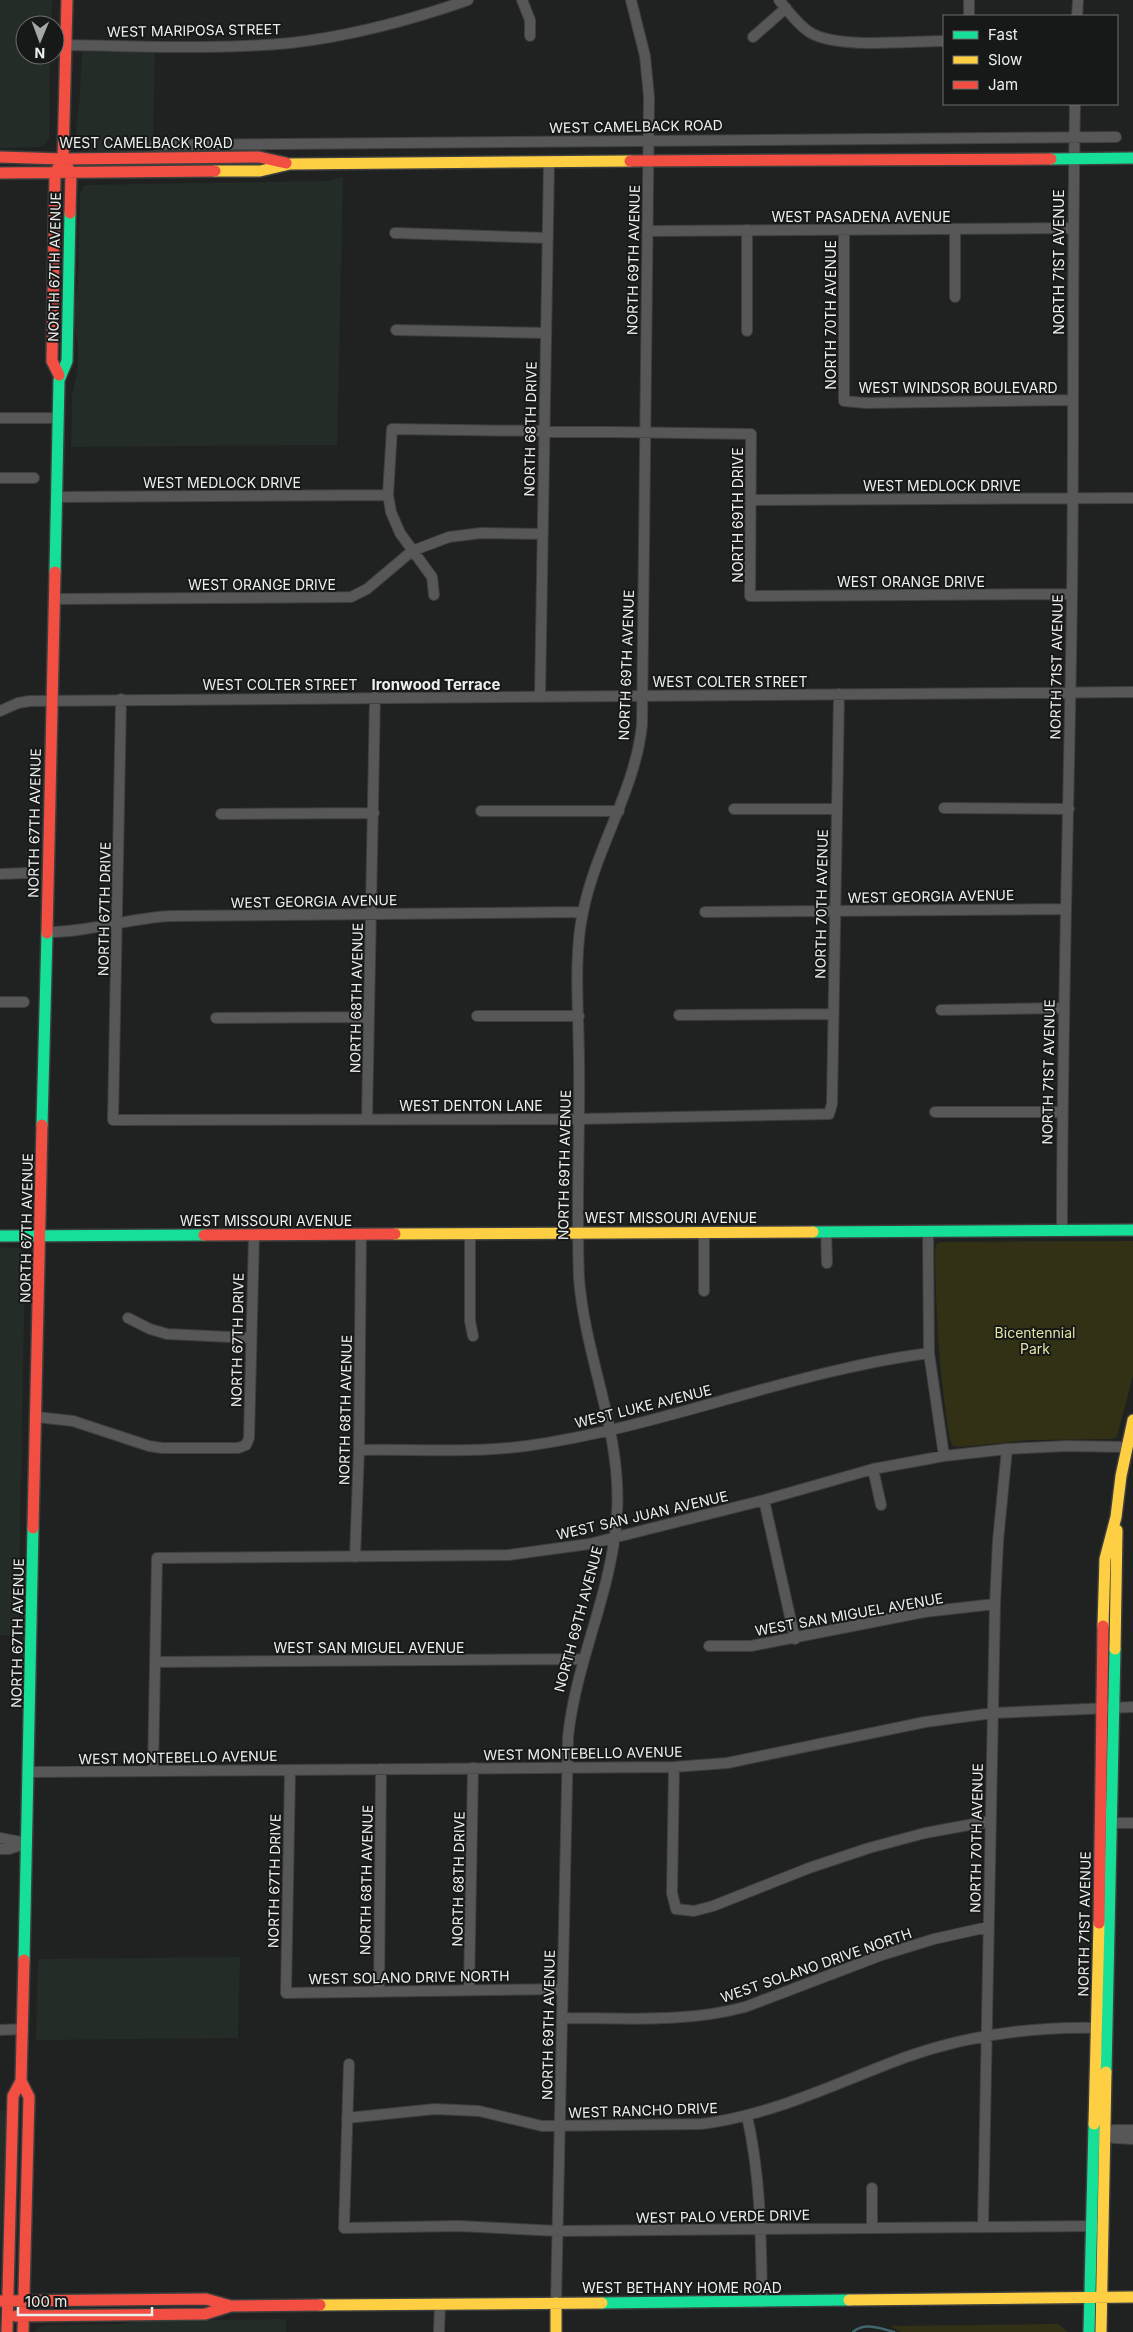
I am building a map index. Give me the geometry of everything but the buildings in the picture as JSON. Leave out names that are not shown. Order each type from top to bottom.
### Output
[{"type":"main road","name":"NORTH 67TH AVENUE","points":[[7,2332],[4,2301],[13,2096],[21,2081],[29,1772],[59,375],[52,361],[55,173],[63,158],[67,0]]},
{"type":"main road","name":"WEST CAMELBACK ROAD","points":[[0,157],[259,157],[290,164],[1133,158]]},
{"type":"main road","name":"NORTH 67TH AVENUE","points":[[59,375],[67,361],[71,173],[63,158]]},
{"type":"main road","name":"WEST CAMELBACK ROAD","points":[[0,173],[260,172],[290,164]]},
{"type":"main road","name":"WEST MISSOURI AVENUE","points":[[0,1236],[1133,1230]]},
{"type":"main road","name":"NORTH 71ST AVENUE","points":[[1101,2332],[1102,2298],[1098,2226],[1108,1708],[1105,1560],[1116,1517],[1133,1420]]},
{"type":"main road","name":"NORTH 67TH AVENUE","points":[[21,2081],[29,2096],[23,2332]]},
{"type":"main road","name":"NORTH 71ST AVENUE","points":[[1089,2332],[1090,2299],[1098,2226]]},
{"type":"main road","name":"WEST BETHANY HOME ROAD","points":[[4,2301],[206,2299],[232,2306],[1090,2299],[1133,2297]]},
{"type":"main road","name":"NORTH 69TH AVENUE","points":[[556,2303],[556,2332]]},
{"type":"main road","name":"WEST BETHANY HOME ROAD","points":[[4,2316],[206,2314],[232,2306]]},
{"type":"street","name":"WEST MARIPOSA STREET","points":[[66,45],[216,46],[292,42],[400,22],[468,0]]},
{"type":"street","points":[[522,0],[530,20],[530,36]]},
{"type":"street","name":"NORTH 69TH AVENUE","points":[[556,2303],[562,2126],[567,1767],[571,1707],[605,1586],[615,1537],[618,1475],[611,1429],[581,1302],[577,1233],[580,1119],[579,941],[582,912],[599,858],[619,811],[637,757],[642,725],[650,161],[646,63],[631,0]]},
{"type":"street","points":[[969,0],[969,15]]},
{"type":"street","points":[[1077,15],[1078,0]]},
{"type":"street","points":[[753,37],[782,4],[811,33],[826,40],[846,42],[943,41]]},
{"type":"street","name":"NORTH 71ST AVENUE","points":[[1062,1230],[1063,1008],[1069,809],[1072,594],[1075,105]]},
{"type":"street","name":"WEST CAMELBACK ROAD","points":[[155,145],[1116,137]]},
{"type":"street","name":"NORTH 68TH DRIVE","points":[[540,696],[549,162]]},
{"type":"street","name":"WEST PASADENA AVENUE","points":[[649,231],[1073,228]]},
{"type":"street","points":[[955,229],[955,297]]},
{"type":"street","points":[[747,230],[747,332]]},
{"type":"street","name":"NORTH 70TH AVENUE","points":[[844,230],[844,401]]},
{"type":"street","points":[[395,233],[548,238]]},
{"type":"street","points":[[396,330],[545,333]]},
{"type":"street","name":"WEST WINDSOR BOULEVARD","points":[[844,401],[875,403],[1072,400]]},
{"type":"street","points":[[0,418],[58,418]]},
{"type":"street","points":[[434,594],[432,577],[412,551],[394,519],[388,495],[392,429],[646,431]]},
{"type":"street","name":"NORTH 69TH DRIVE","points":[[646,431],[751,434],[750,596]]},
{"type":"street","points":[[0,478],[34,478]]},
{"type":"street","name":"WEST MEDLOCK DRIVE","points":[[57,497],[388,495]]},
{"type":"street","name":"WEST MEDLOCK DRIVE","points":[[751,500],[1133,498]]},
{"type":"street","name":"WEST ORANGE DRIVE","points":[[54,599],[351,597],[367,589],[412,551],[448,537],[481,534],[542,534]]},
{"type":"street","name":"WEST ORANGE DRIVE","points":[[750,596],[1072,594]]},
{"type":"street","name":"WEST COLTER STREET","points":[[0,711],[30,700],[1133,692]]},
{"type":"street","name":"NORTH 70TH AVENUE","points":[[829,1114],[832,1104],[832,1014],[836,911],[839,694]]},
{"type":"street","name":"NORTH 68TH AVENUE","points":[[367,1118],[376,697]]},
{"type":"street","name":"NORTH 67TH DRIVE","points":[[113,1120],[121,699]]},
{"type":"street","points":[[734,809],[837,808]]},
{"type":"street","points":[[944,808],[1069,809]]},
{"type":"street","points":[[481,811],[619,811]]},
{"type":"street","points":[[221,814],[374,813]]},
{"type":"street","points":[[0,874],[27,873]]},
{"type":"street","name":"WEST GEORGIA AVENUE","points":[[705,912],[1066,909]]},
{"type":"street","name":"WEST GEORGIA AVENUE","points":[[47,932],[69,932],[151,917],[171,916],[582,912]]},
{"type":"street","points":[[0,1002],[24,1002]]},
{"type":"street","points":[[941,1010],[1063,1008]]},
{"type":"street","points":[[679,1015],[832,1014]]},
{"type":"street","points":[[478,1016],[579,1016]]},
{"type":"street","points":[[216,1018],[368,1017]]},
{"type":"street","points":[[934,1112],[1062,1112]]},
{"type":"street","name":"WEST DENTON LANE","points":[[113,1120],[580,1119],[829,1114]]},
{"type":"street","points":[[928,1231],[929,1353],[944,1456]]},
{"type":"street","points":[[704,1232],[704,1291]]},
{"type":"street","points":[[826,1232],[827,1264]]},
{"type":"street","name":"NORTH 68TH AVENUE","points":[[355,1557],[359,1450],[361,1234]]},
{"type":"street","points":[[470,1234],[470,1321],[473,1336]]},
{"type":"street","name":"NORTH 67TH DRIVE","points":[[37,1417],[73,1421],[135,1443],[162,1448],[238,1448],[246,1445],[249,1438],[254,1235]]},
{"type":"street","points":[[128,1318],[150,1329],[167,1334],[251,1338]]},
{"type":"street","name":"WEST LUKE AVENUE","points":[[359,1450],[525,1446],[611,1429],[822,1374],[929,1353]]},
{"type":"street","name":"WEST SAN JUAN AVENUE","points":[[155,1662],[157,1558],[508,1555],[573,1547],[764,1500],[873,1469],[944,1456],[1067,1446],[1127,1446]]},
{"type":"street","name":"NORTH 70TH AVENUE","points":[[983,2227],[994,1604],[1007,1450]]},
{"type":"street","points":[[873,1469],[881,1505]]},
{"type":"street","points":[[764,1500],[795,1639]]},
{"type":"street","name":"WEST SAN MIGUEL AVENUE","points":[[709,1646],[751,1646],[795,1639],[924,1612],[994,1604]]},
{"type":"street","name":"WEST SAN MIGUEL AVENUE","points":[[155,1662],[583,1659]]},
{"type":"street","points":[[153,1771],[155,1662]]},
{"type":"street","name":"WEST MONTEBELLO AVENUE","points":[[29,1772],[674,1767],[726,1763],[925,1722],[993,1713],[1133,1707]]},
{"type":"street","points":[[674,1767],[672,1893],[676,1909],[694,1911],[713,1906],[810,1868],[869,1848],[925,1833],[990,1821]]},
{"type":"street","name":"NORTH 68TH DRIVE","points":[[469,1990],[474,1768]]},
{"type":"street","name":"NORTH 68TH AVENUE","points":[[379,1991],[381,1769]]},
{"type":"street","name":"NORTH 67TH DRIVE","points":[[286,1993],[290,1770]]},
{"type":"street","points":[[1106,1823],[1133,1823]]},
{"type":"street","points":[[0,1838],[27,1843]]},
{"type":"street","points":[[0,1850],[27,1843]]},
{"type":"street","name":"WEST SOLANO DRIVE NORTH","points":[[563,2018],[691,2018],[722,2013],[745,2007],[882,1955],[934,1939],[988,1927]]},
{"type":"street","name":"WEST SOLANO DRIVE NORTH","points":[[286,1993],[563,1989]]},
{"type":"street","name":"WEST RANCHO DRIVE","points":[[347,2118],[412,2110],[457,2109],[501,2115],[542,2126],[701,2124],[748,2116],[804,2099],[909,2056],[986,2036],[1017,2030],[1102,2028]]},
{"type":"street","points":[[0,2030],[22,2029]]},
{"type":"street","points":[[347,2118],[350,2064]]},
{"type":"street","points":[[748,2116],[758,2170],[762,2302]]},
{"type":"street","name":"WEST PALO VERDE DRIVE","points":[[347,2118],[344,2228],[458,2226],[558,2231],[1098,2226]]},
{"type":"street","points":[[1100,2134],[1114,2130],[1133,2130]]},
{"type":"street","points":[[1100,2134],[1114,2138],[1133,2139]]},
{"type":"street","points":[[872,2188],[872,2228]]},
{"type":"street","points":[[439,2332],[440,2304]]},
{"type":"shaded area","points":[[0,0],[52,0],[51,15],[15,15],[15,65],[50,65],[49,139],[46,144],[40,147],[0,148]]},
{"type":"shaded area","points":[[82,52],[155,52],[153,152],[89,151],[82,147],[76,132]]},
{"type":"shaded area","points":[[343,177],[337,445],[71,447],[72,396],[78,367],[78,343],[72,317],[78,284],[80,194],[84,185],[327,181]]},
{"type":"shaded area","points":[[0,1247],[19,1248],[25,1264],[18,1636],[0,1635]]},
{"type":"shaded area","points":[[240,1957],[238,2038],[36,2040],[38,1959]]},
{"type":"shaded area","points":[[0,2111],[7,2111],[0,2258]]},
{"type":"shaded area","points":[[286,2319],[286,2332],[34,2332],[39,2327],[46,2325],[119,2324],[141,2321]]},
{"type":"green space","name":"Bicentennial Park","points":[[1133,1241],[1133,1375],[1117,1437],[1112,1439],[1030,1440],[953,1446],[950,1440],[946,1416],[939,1346],[935,1251],[937,1243]]},
{"type":"green space","points":[[1058,2324],[1068,2332],[901,2332],[890,2326]]},
{"type":"waterway","points":[[853,2332],[862,2327],[894,2332]]},
{"type":"traffic: fast","points":[[1051,159],[1133,158]]},
{"type":"traffic: fast","points":[[55,572],[59,380],[67,361],[70,213]]},
{"type":"traffic: fast","points":[[42,1125],[47,933]]},
{"type":"traffic: fast","points":[[813,1232],[1133,1230]]},
{"type":"traffic: fast","points":[[0,1236],[204,1235]]},
{"type":"traffic: fast","points":[[24,1960],[33,1528]]},
{"type":"traffic: fast","points":[[1106,2072],[1115,1649]]},
{"type":"traffic: fast","points":[[1089,2332],[1094,2124]]},
{"type":"traffic: fast","points":[[602,2303],[849,2300]]},
{"type":"traffic: slow","points":[[215,171],[260,171],[290,164],[630,161]]},
{"type":"traffic: slow","points":[[395,1234],[813,1232]]},
{"type":"traffic: slow","points":[[1103,1626],[1105,1559],[1116,1517],[1121,1476],[1133,1420]]},
{"type":"traffic: slow","points":[[1115,1649],[1117,1530]]},
{"type":"traffic: slow","points":[[1094,2124],[1099,1923]]},
{"type":"traffic: slow","points":[[1101,2332],[1106,2072]]},
{"type":"traffic: slow","points":[[849,2300],[1133,2297]]},
{"type":"traffic: slow","points":[[556,2303],[556,2332]]},
{"type":"traffic: slow","points":[[320,2305],[602,2303]]},
{"type":"traffic: jam","points":[[67,0],[63,159],[71,173],[70,213]]},
{"type":"traffic: jam","points":[[0,157],[63,159],[259,157],[286,163]]},
{"type":"traffic: jam","points":[[630,161],[1051,159]]},
{"type":"traffic: jam","points":[[59,375],[52,361],[55,173],[60,164]]},
{"type":"traffic: jam","points":[[0,173],[215,171]]},
{"type":"traffic: jam","points":[[47,933],[55,572]]},
{"type":"traffic: jam","points":[[33,1528],[42,1125]]},
{"type":"traffic: jam","points":[[204,1235],[395,1234]]},
{"type":"traffic: jam","points":[[1099,1923],[1103,1626]]},
{"type":"traffic: jam","points":[[23,2332],[29,2097],[21,2081],[24,1960]]},
{"type":"traffic: jam","points":[[7,2332],[13,2096],[21,2081]]},
{"type":"traffic: jam","points":[[0,2301],[206,2299],[231,2306],[320,2305]]},
{"type":"traffic: jam","points":[[16,2316],[205,2314],[231,2306]]},
{"type":"district","name":"Ironwood Terrace","points":[[436,684]]}]
